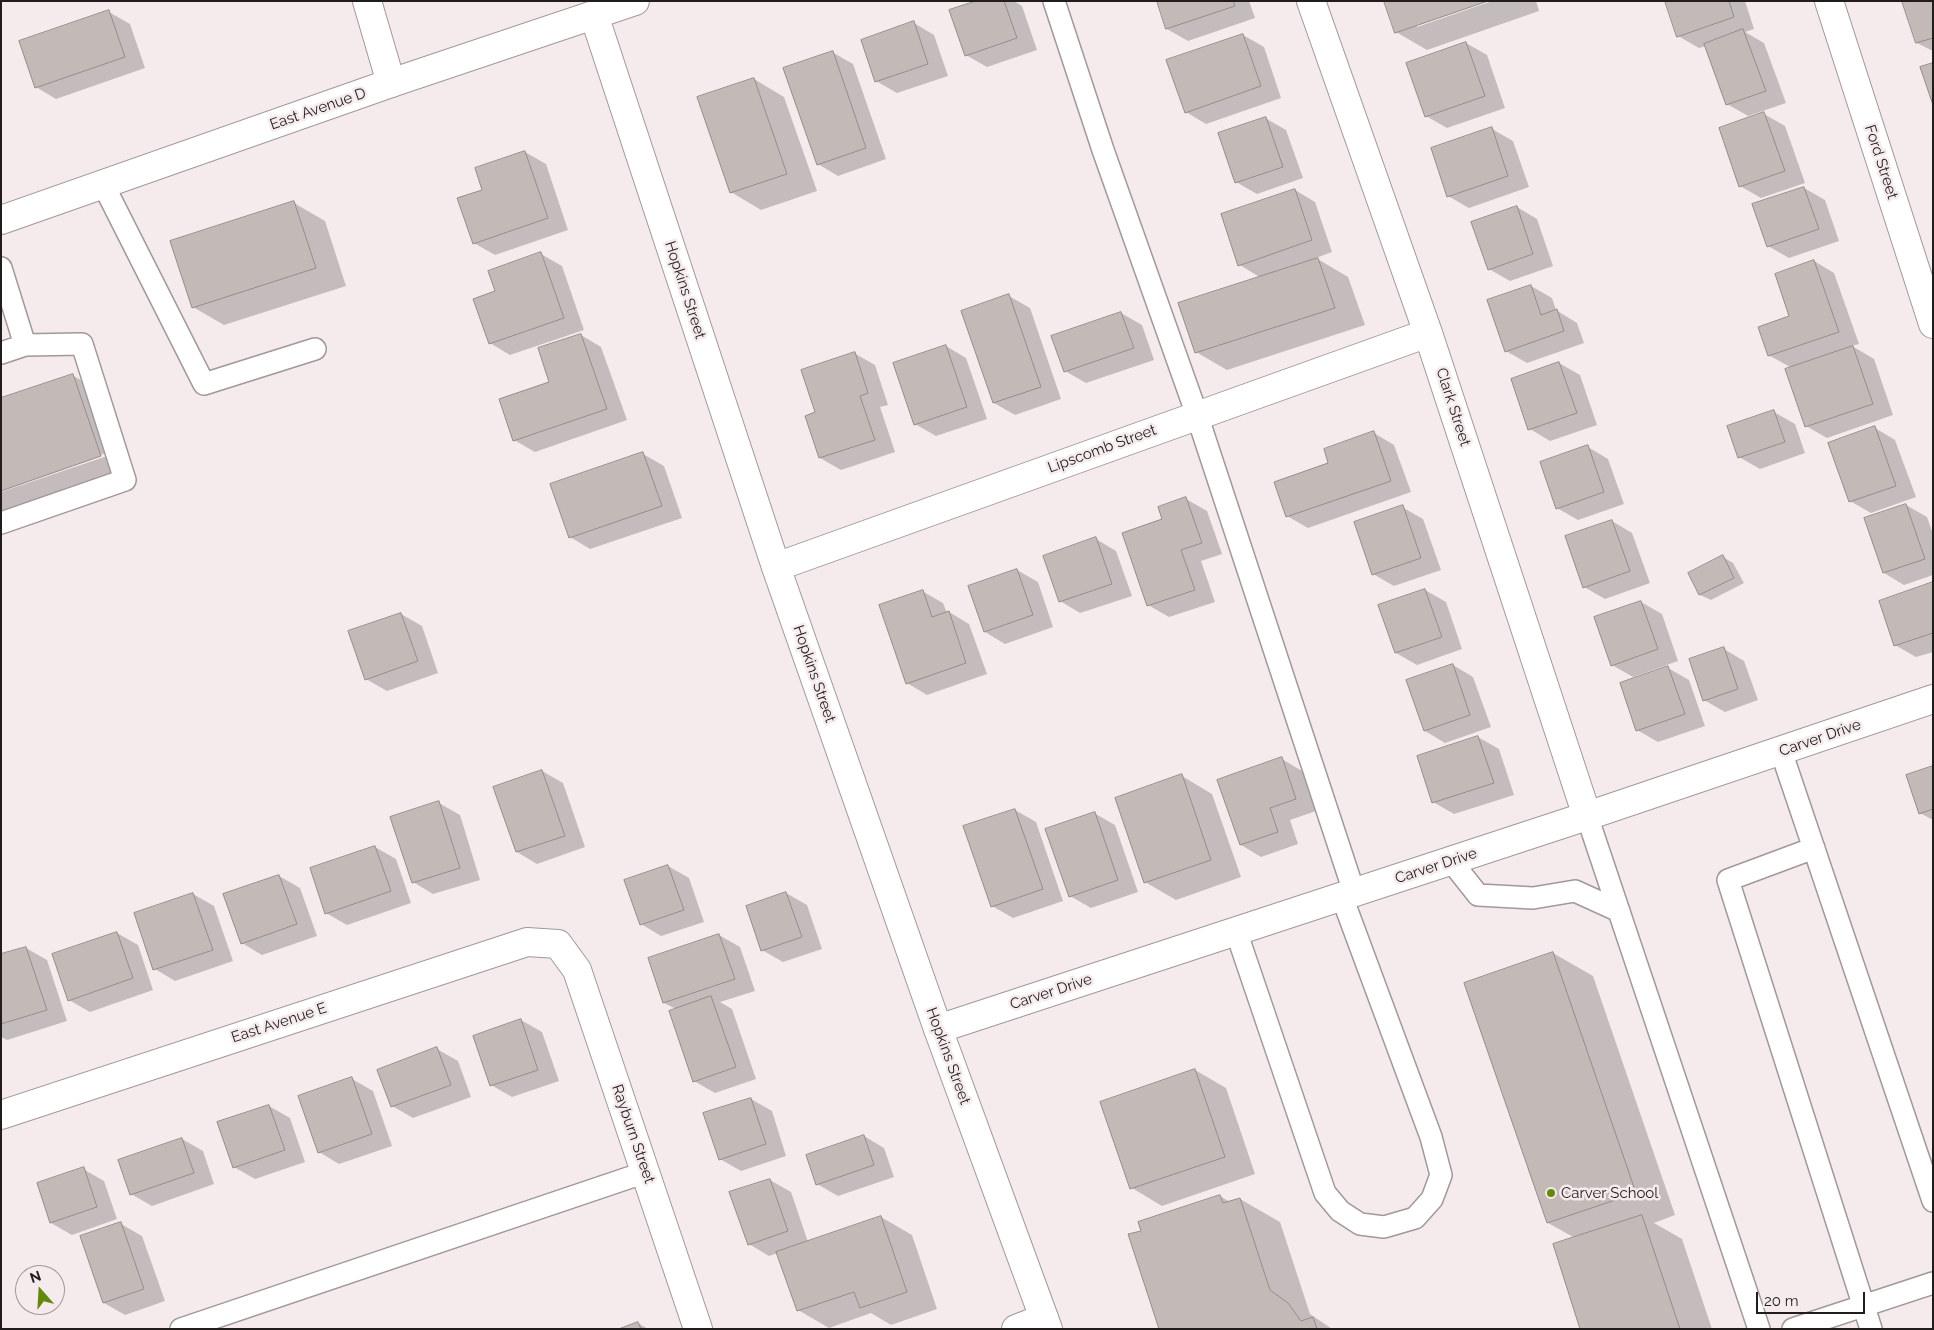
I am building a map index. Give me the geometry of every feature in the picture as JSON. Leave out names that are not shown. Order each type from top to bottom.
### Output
[{"type":"street","points":[[367,1],[391,83]]},
{"type":"street","name":"East Avenue D","points":[[1,220],[391,83],[635,1]]},
{"type":"street","name":"Clark Street","points":[[1311,1],[1428,332],[1587,816]]},
{"type":"street","name":"Ford Street","points":[[1829,1],[1933,324]]},
{"type":"street","name":"Hopkins Street","points":[[594,15],[776,567],[938,1030],[1046,1324]]},
{"type":"street","name":"Lipscomb Street","points":[[776,567],[1428,332]]},
{"type":"street","name":"Carver Drive","points":[[938,1030],[1933,700]]},
{"type":"street","name":"East Avenue E","points":[[1,1115],[527,942],[558,944]]},
{"type":"street","name":"Rayburn Street","points":[[558,944],[577,970],[698,1329]]},
{"type":"street","points":[[1016,1329],[1046,1324]]},
{"type":"lane","points":[[1054,1],[1103,150],[1197,415],[1348,895],[1431,1136],[1441,1175],[1432,1199],[1415,1218],[1384,1227],[1360,1224],[1340,1211],[1325,1194],[1236,931]]},
{"type":"lane","points":[[103,184],[204,384],[315,349]]},
{"type":"lane","points":[[1,268],[25,346]]},
{"type":"lane","points":[[1,354],[25,346],[82,344],[125,480],[1,523]]},
{"type":"lane","points":[[1780,751],[1933,1201]]},
{"type":"lane","points":[[1587,816],[1759,1329]]},
{"type":"lane","points":[[1814,848],[1728,880],[1872,1329]]},
{"type":"lane","points":[[1451,861],[1478,895],[1533,898],[1575,891],[1619,912]]},
{"type":"lane","points":[[181,1329],[646,1172]]},
{"type":"lane","points":[[1793,1329],[1933,1283]]},
{"type":"building","points":[[976,1],[1004,1],[1017,38],[965,56],[949,10]]},
{"type":"building","points":[[1157,1],[1233,1],[1235,6],[1166,29]]},
{"type":"building","points":[[1384,1],[1488,1],[1395,33]]},
{"type":"building","points":[[1665,1],[1729,1],[1734,17],[1677,37]]},
{"type":"building","points":[[1902,1],[1933,1],[1933,38],[1916,43]]},
{"type":"building","points":[[109,10],[125,57],[35,88],[19,41]]},
{"type":"building","points":[[914,21],[928,64],[875,82],[861,40]]},
{"type":"building","points":[[1743,29],[1766,91],[1726,105],[1704,44]]},
{"type":"building","points":[[1243,34],[1261,86],[1185,113],[1166,60]]},
{"type":"building","points":[[1466,42],[1485,96],[1425,117],[1406,63]]},
{"type":"building","points":[[833,51],[866,148],[817,165],[783,68]]},
{"type":"building","points":[[1933,63],[1933,105],[1920,67]]},
{"type":"building","points":[[754,78],[787,174],[730,193],[697,97]]},
{"type":"building","points":[[1764,112],[1785,171],[1739,187],[1719,128]]},
{"type":"building","points":[[1266,117],[1283,167],[1235,183],[1218,133]]},
{"type":"building","points":[[1492,127],[1508,176],[1447,197],[1431,148]]},
{"type":"building","points":[[525,151],[548,218],[473,244],[457,198],[482,190],[475,168]]},
{"type":"building","points":[[1804,187],[1819,229],[1767,247],[1752,204]]},
{"type":"building","points":[[1295,189],[1312,240],[1238,266],[1221,214]]},
{"type":"building","points":[[294,201],[316,268],[192,308],[170,241]]},
{"type":"building","points":[[1517,206],[1533,254],[1488,270],[1471,222]]},
{"type":"building","points":[[541,252],[564,318],[489,344],[473,299],[495,291],[488,271]]},
{"type":"building","points":[[1318,258],[1335,308],[1195,353],[1178,303]]},
{"type":"building","points":[[1814,260],[1839,332],[1768,356],[1758,327],[1789,316],[1775,274]]},
{"type":"building","points":[[1531,285],[1541,315],[1557,309],[1564,331],[1505,352],[1487,300]]},
{"type":"building","points":[[1009,294],[1041,387],[993,403],[961,311]]},
{"type":"building","points":[[1121,312],[1134,348],[1064,372],[1051,336]]},
{"type":"building","points":[[581,334],[607,409],[513,441],[499,399],[549,382],[538,348]]},
{"type":"building","points":[[946,345],[967,407],[914,425],[893,363]]},
{"type":"building","points":[[1853,346],[1873,404],[1805,427],[1785,369]]},
{"type":"building","points":[[855,352],[868,393],[860,396],[875,440],[819,458],[805,416],[815,412],[801,370]]},
{"type":"building","points":[[1559,362],[1577,413],[1528,430],[1511,379]]},
{"type":"building","points":[[73,374],[101,456],[1,491],[1,398]]},
{"type":"building","points":[[1774,410],[1785,442],[1738,458],[1727,426]]},
{"type":"building","points":[[1875,426],[1896,486],[1849,502],[1828,443]]},
{"type":"building","points":[[1374,431],[1391,481],[1286,517],[1274,482],[1328,463],[1324,449]]},
{"type":"building","points":[[1588,445],[1604,492],[1556,509],[1540,462]]},
{"type":"building","points":[[643,452],[662,506],[569,538],[550,484]]},
{"type":"building","points":[[1186,497],[1202,543],[1181,550],[1195,590],[1147,606],[1122,533],[1162,519],[1158,507]]},
{"type":"building","points":[[1906,504],[1925,559],[1883,573],[1864,518]]},
{"type":"building","points":[[1403,505],[1421,558],[1372,575],[1354,522]]},
{"type":"building","points":[[1612,520],[1630,571],[1583,588],[1565,536]]},
{"type":"building","points":[[1096,537],[1112,584],[1059,602],[1043,556]]},
{"type":"building","points":[[1723,555],[1734,578],[1699,595],[1688,573]]},
{"type":"building","points":[[1017,569],[1033,615],[984,632],[968,586]]},
{"type":"building","points":[[1933,582],[1933,633],[1894,646],[1879,601]]},
{"type":"building","points":[[1425,589],[1442,637],[1395,653],[1378,605]]},
{"type":"building","points":[[923,590],[932,617],[949,611],[966,663],[906,684],[879,605]]},
{"type":"building","points":[[1641,601],[1658,649],[1611,666],[1594,617]]},
{"type":"building","points":[[401,613],[418,661],[365,680],[348,631]]},
{"type":"building","points":[[1724,647],[1738,689],[1703,701],[1689,659]]},
{"type":"building","points":[[1453,664],[1470,715],[1424,731],[1406,680]]},
{"type":"building","points":[[1668,666],[1685,714],[1636,731],[1620,683]]},
{"type":"building","points":[[1478,736],[1494,783],[1432,803],[1417,756]]},
{"type":"building","points":[[1282,757],[1296,799],[1270,808],[1278,832],[1240,845],[1217,780]]},
{"type":"building","points":[[1933,766],[1933,809],[1919,814],[1906,775]]},
{"type":"building","points":[[542,770],[565,836],[516,852],[493,787]]},
{"type":"building","points":[[1182,774],[1211,860],[1144,883],[1115,798]]},
{"type":"building","points":[[439,801],[460,868],[412,883],[390,817]]},
{"type":"building","points":[[1015,809],[1043,889],[991,907],[963,826]]},
{"type":"building","points":[[1095,812],[1118,880],[1069,897],[1045,829]]},
{"type":"building","points":[[375,846],[391,891],[325,914],[310,868]]},
{"type":"building","points":[[668,865],[684,910],[640,925],[624,880]]},
{"type":"building","points":[[279,875],[297,924],[241,944],[223,894]]},
{"type":"building","points":[[786,892],[802,937],[761,951],[746,906]]},
{"type":"building","points":[[193,893],[213,950],[153,970],[134,913]]},
{"type":"building","points":[[117,932],[133,978],[68,1001],[52,954]]},
{"type":"building","points":[[719,934],[735,979],[663,1003],[648,958]]},
{"type":"building","points":[[26,947],[47,1010],[1,1024],[1,954]]},
{"type":"building","points":[[1553,952],[1636,1193],[1547,1223],[1464,983]]},
{"type":"building","points":[[711,996],[736,1067],[693,1082],[669,1011]]},
{"type":"building","points":[[521,1019],[538,1070],[490,1086],[473,1036]]},
{"type":"building","points":[[437,1047],[451,1085],[391,1107],[377,1070]]},
{"type":"building","points":[[1195,1069],[1225,1157],[1130,1189],[1100,1102]]},
{"type":"building","points":[[352,1077],[372,1134],[318,1153],[298,1096]]},
{"type":"building","points":[[751,1098],[766,1144],[719,1160],[703,1113]]},
{"type":"building","points":[[269,1105],[285,1150],[233,1168],[217,1122]]},
{"type":"building","points":[[864,1135],[874,1165],[816,1185],[806,1155]]},
{"type":"building","points":[[182,1138],[194,1173],[130,1195],[118,1160]]},
{"type":"building","points":[[84,1167],[97,1207],[50,1223],[37,1183]]},
{"type":"building","points":[[770,1179],[788,1231],[748,1245],[729,1192]]},
{"type":"building","points":[[1220,1195],[1223,1203],[1240,1198],[1270,1290],[1288,1303],[1301,1321],[1313,1317],[1317,1329],[1159,1329],[1128,1234],[1141,1231],[1138,1222]]},
{"type":"building","points":[[1642,1215],[1680,1329],[1580,1329],[1553,1244]]},
{"type":"building","points":[[881,1216],[907,1292],[860,1308],[854,1292],[797,1311],[776,1252]]},
{"type":"building","points":[[121,1222],[144,1289],[103,1303],[80,1236]]},
{"type":"building","points":[[638,1322],[641,1329],[619,1329]]},
{"type":"place","name":"Carver School","points":[[1551,1193]]}]
